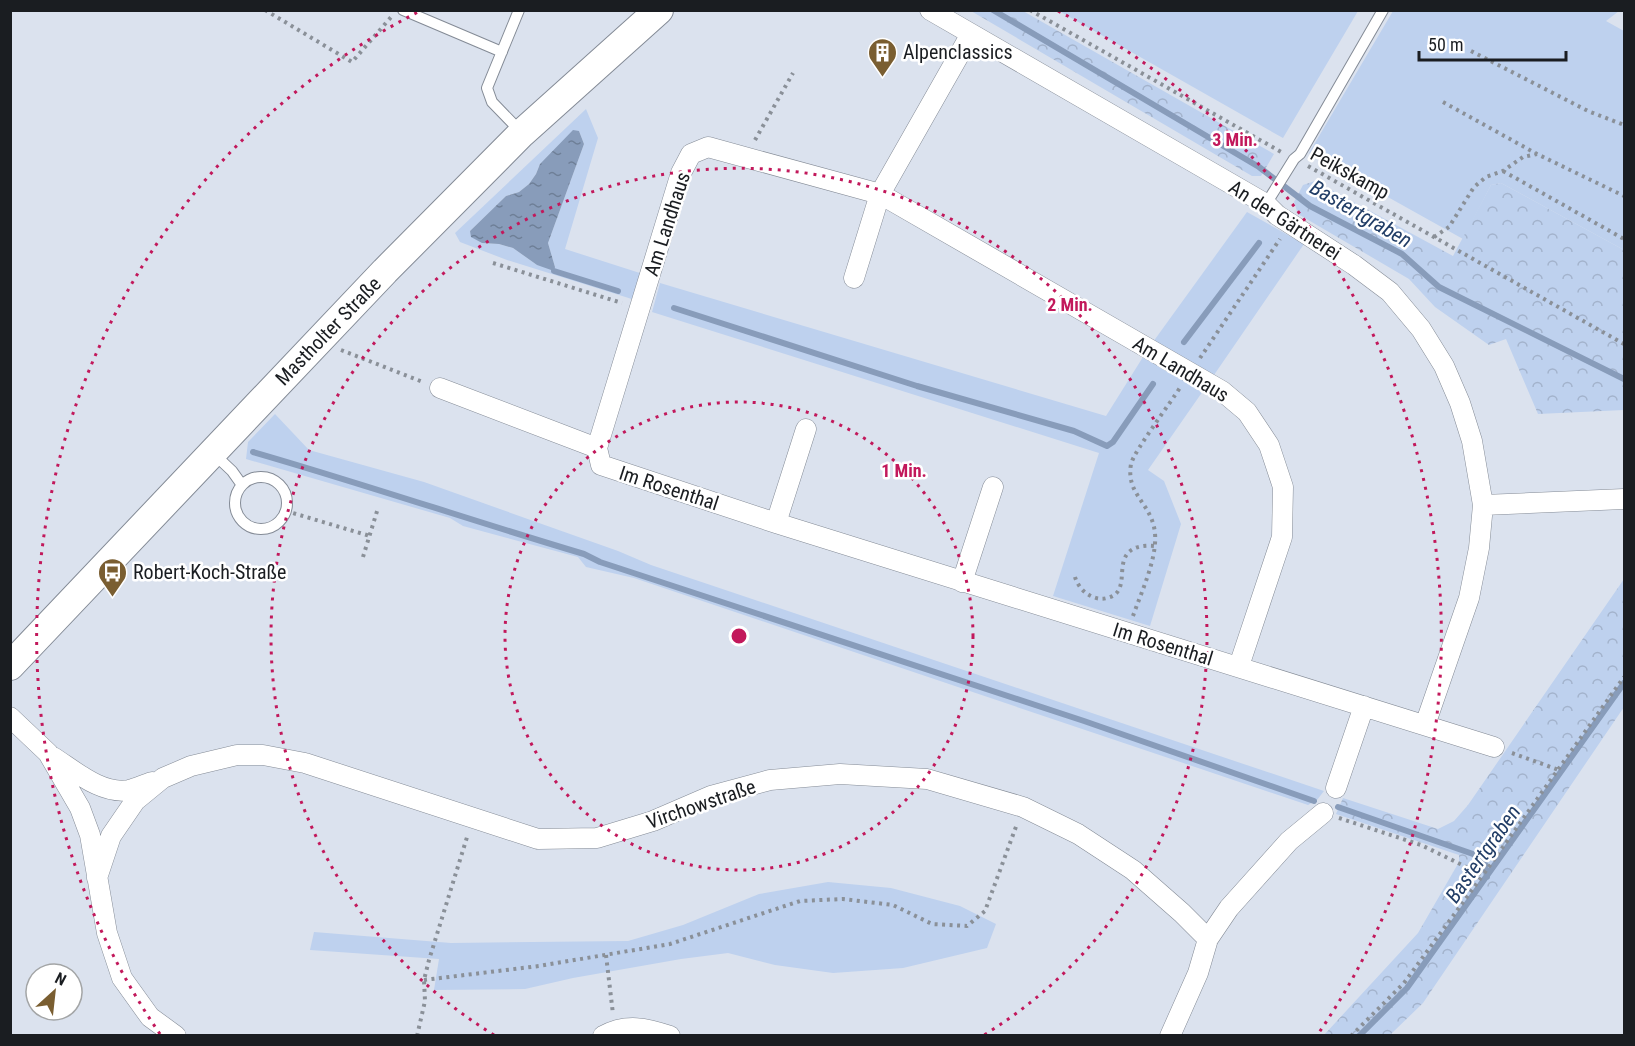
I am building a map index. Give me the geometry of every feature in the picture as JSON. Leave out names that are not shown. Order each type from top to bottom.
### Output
[{"type":"street","name":"Mastholter Straße","points":[[10,666],[318,341],[522,134],[659,10]]},
{"type":"street","name":"An der Gärtnerei","points":[[930,10],[1270,198],[1276,215],[1354,264],[1390,292],[1421,329],[1444,366],[1460,404],[1472,441],[1483,505],[1479,548],[1468,598],[1425,725]]},
{"type":"street","points":[[854,278],[880,194],[971,34]]},
{"type":"street","name":"Am Landhaus","points":[[597,448],[681,174],[691,154],[708,147],[880,194],[1191,372],[1222,391],[1247,412],[1269,445],[1283,487],[1282,537],[1239,666]]},
{"type":"street","name":"Im Rosenthal","points":[[440,388],[597,448],[601,465],[962,582],[1239,666],[1494,747]]},
{"type":"street","points":[[776,523],[806,429]]},
{"type":"street","points":[[962,582],[993,487]]},
{"type":"street","points":[[1483,505],[1624,500]]},
{"type":"street","points":[[1336,788],[1364,706]]},
{"type":"street","points":[[10,717],[48,753],[80,808],[90,835],[107,933],[122,978],[150,1017],[176,1035]]},
{"type":"street","name":"Virchowstraße","points":[[48,753],[108,789],[128,790],[191,766],[237,755],[263,755],[304,763],[538,839],[597,837],[653,820],[711,796],[770,780],[840,774],[927,779],[1023,807],[1078,834],[1133,870],[1208,939]]},
{"type":"street","name":"Virchowstraße","points":[[97,878],[111,836],[135,801],[163,778]]},
{"type":"street","points":[[1170,1035],[1198,973],[1208,939],[1229,908],[1289,840],[1323,813]]},
{"type":"street","points":[[609,1032],[647,1028],[670,1035]]},
{"type":"lane","points":[[403,10],[502,52]]},
{"type":"lane","points":[[519,10],[487,88],[492,102],[522,134]]},
{"type":"lane","points":[[1270,198],[1294,159],[1300,154],[1383,10]]},
{"type":"lane","points":[[213,452],[242,484]]},
{"type":"lane","points":[[254,477],[268,477],[281,485],[286,496],[286,511],[276,524],[264,529],[251,526],[239,517],[235,506],[236,496],[242,484],[254,477]]},
{"type":"path","points":[[265,10],[352,62],[396,10]]},
{"type":"path","name":"Peikskamp","points":[[1030,10],[1624,344]]},
{"type":"path","points":[[1471,51],[1588,111],[1624,124]]},
{"type":"path","points":[[746,156],[793,73]]},
{"type":"path","points":[[1443,102],[1537,154],[1624,196]]},
{"type":"path","points":[[1434,237],[1449,227],[1474,187],[1486,177],[1503,171],[1523,157],[1537,154]]},
{"type":"path","points":[[1503,171],[1624,239]]},
{"type":"path","points":[[1126,633],[1155,546],[1154,527],[1130,481],[1132,461],[1290,223]]},
{"type":"path","points":[[493,263],[640,308]]},
{"type":"path","points":[[318,341],[440,388]]},
{"type":"path","points":[[363,557],[378,508]]},
{"type":"path","points":[[286,511],[370,536]]},
{"type":"path","points":[[1075,576],[1077,583],[1090,596],[1099,599],[1109,598],[1122,585],[1124,561],[1128,553],[1135,548],[1155,546]]},
{"type":"path","points":[[1351,1035],[1404,983],[1624,677]]},
{"type":"path","points":[[1494,747],[1559,770]]},
{"type":"path","points":[[424,980],[539,966],[669,944],[800,901],[843,899],[892,905],[932,924],[967,926],[985,911],[1023,807]]},
{"type":"path","points":[[1323,813],[1421,845],[1483,875]]},
{"type":"path","points":[[417,1035],[425,1001],[424,980],[473,818]]},
{"type":"path","points":[[606,955],[609,1032]]},
{"type":"green space","points":[[1358,10],[1283,138],[1059,11]]},
{"type":"green space","points":[[971,11],[1023,11],[1274,154],[1261,176],[1252,176]]},
{"type":"green space","points":[[1393,11],[1619,11],[1606,21],[1624,31],[1624,250],[1501,183],[1491,185],[1463,239],[1309,153]]},
{"type":"green space","points":[[586,109],[598,138],[565,249],[643,274],[635,300],[507,260],[460,242],[455,233]],"holes":[[[579,131],[584,144],[548,243],[555,267],[537,265],[513,248],[482,243],[470,231],[506,196],[519,192],[529,184],[540,164]]]},
{"type":"green space","points":[[1315,181],[1453,256],[1491,185],[1501,183],[1624,250],[1624,410],[1538,414],[1506,339],[1489,345],[1435,307],[1409,279],[1298,214],[1294,202],[1303,185]]},
{"type":"green space","points":[[1247,212],[1304,244],[1214,375],[1153,342]]},
{"type":"green space","points":[[660,283],[1106,416],[1143,357],[1203,391],[1148,470],[1164,481],[1181,524],[1150,626],[1053,596],[1099,453],[652,312]]},
{"type":"green space","points":[[275,414],[309,450],[424,482],[618,551],[651,565],[1324,791],[1317,800],[1308,805],[634,578],[586,567],[578,557],[463,526],[450,518],[246,459],[248,442]]},
{"type":"green space","points":[[1624,579],[1624,707],[1423,1003],[1390,1035],[1324,1035],[1418,933],[1459,862],[1459,855],[1336,814],[1343,798],[1438,829],[1454,821],[1468,805]]},
{"type":"green space","points":[[828,882],[891,888],[960,906],[996,924],[987,948],[903,968],[833,973],[775,965],[728,953],[573,978],[525,989],[434,990],[439,959],[310,950],[314,932],[451,943],[628,941],[683,925],[759,894]]},
{"type":"water","points":[[573,130],[579,131],[584,144],[548,243],[555,267],[554,271],[537,265],[513,248],[482,243],[471,237],[470,231],[506,196],[519,192],[529,184],[540,164]]},
{"type":"waterway","name":"Bastertgraben","points":[[993,10],[1259,167],[1310,206],[1402,254],[1439,287],[1624,379]]},
{"type":"waterway","points":[[1184,342],[1259,243]]},
{"type":"waterway","points":[[554,271],[618,291]]},
{"type":"waterway","points":[[674,308],[917,386],[1074,431],[1107,446],[1113,442],[1153,384]]},
{"type":"waterway","points":[[253,452],[584,554],[600,562],[1084,721],[1314,801]]},
{"type":"waterway","name":"Bastertgraben","points":[[1359,1036],[1407,988],[1624,683]]},
{"type":"waterway","points":[[1338,807],[1473,854],[1485,864],[1487,877]]},
{"type":"place","name":"Alpenclassics","points":[[882,78]]},
{"type":"place","name":"Robert-Koch-Straße","points":[[112,598]]}]
